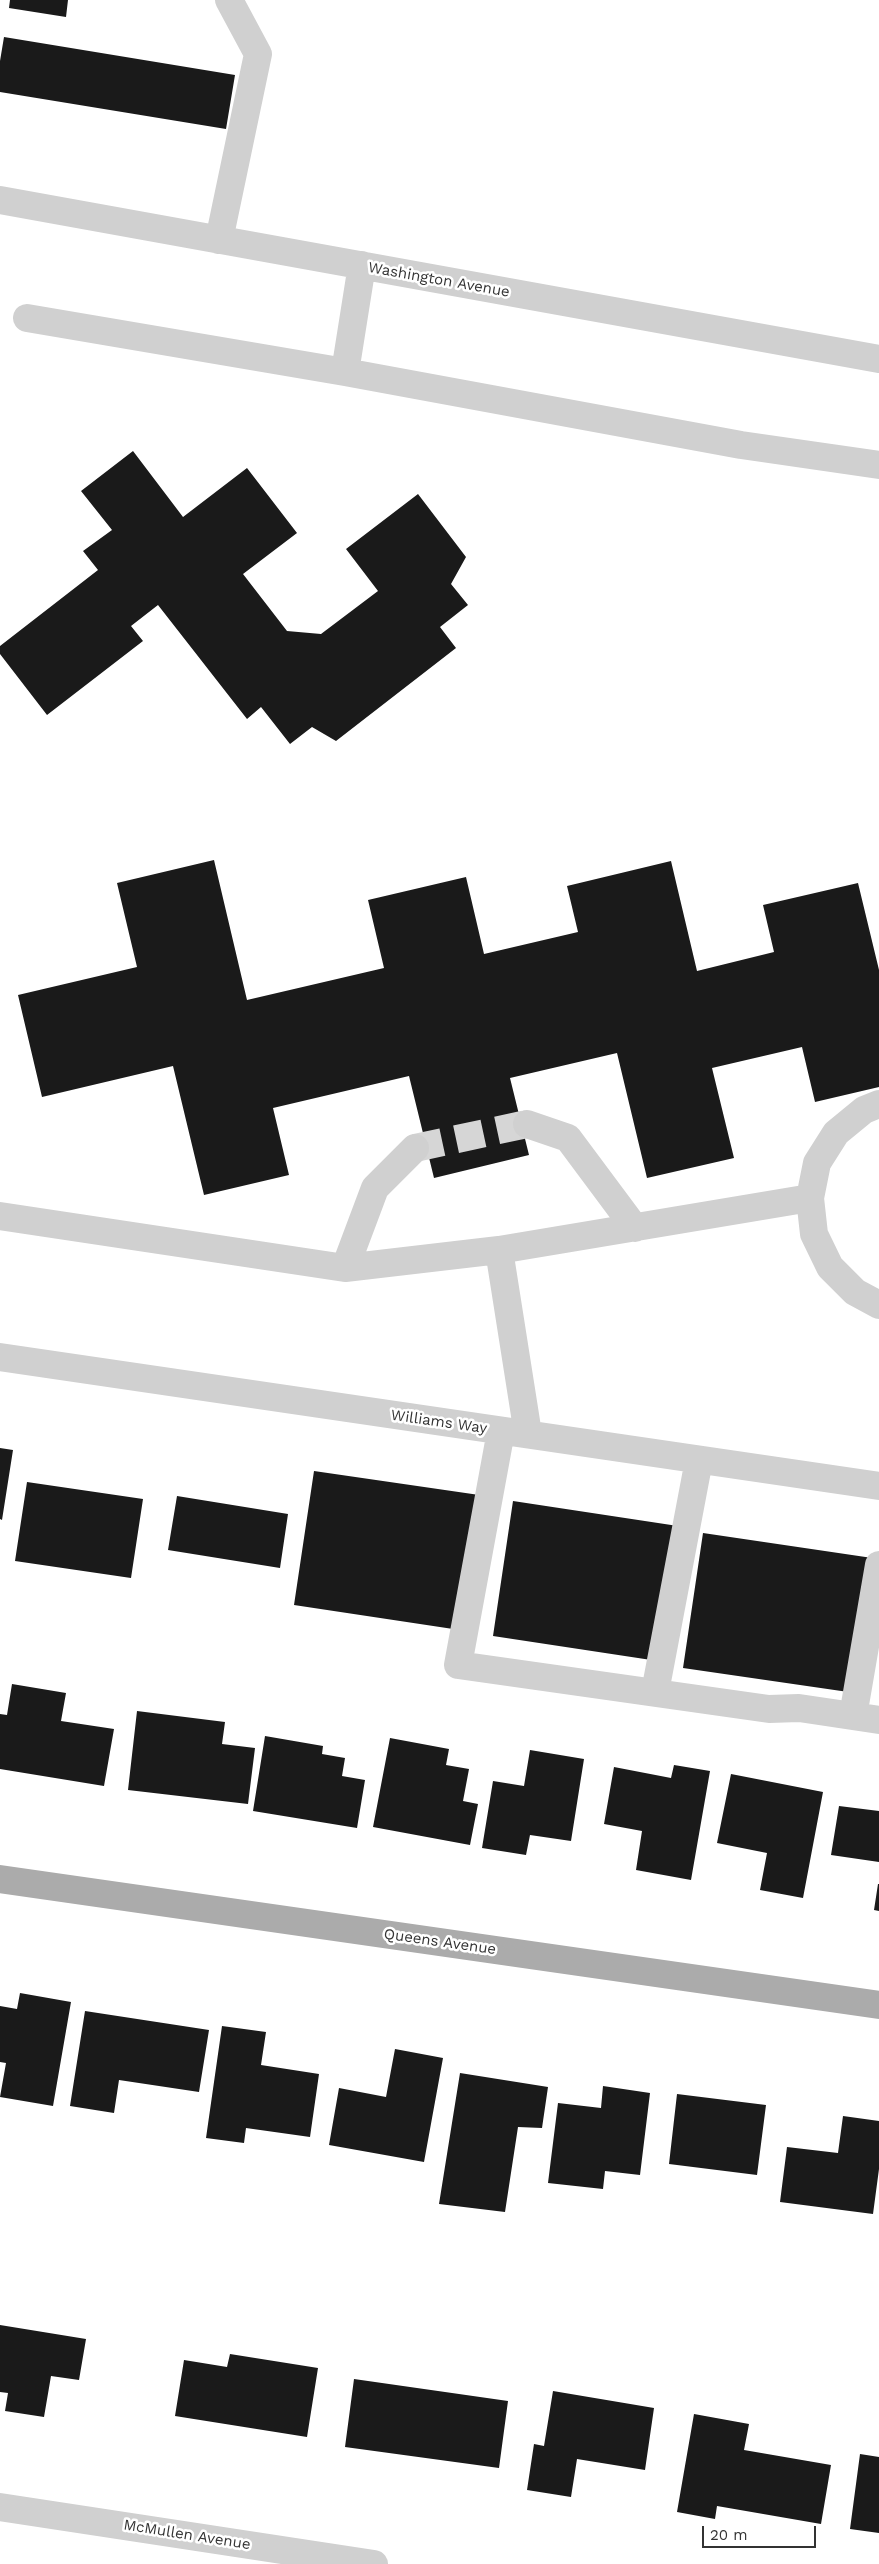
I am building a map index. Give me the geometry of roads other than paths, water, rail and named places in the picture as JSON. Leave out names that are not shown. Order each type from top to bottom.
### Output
[{"type":"main road","name":"Queens Avenue","points":[[0,1879],[879,2005]]},
{"type":"street","points":[[219,240],[258,54],[229,0]]},
{"type":"street","name":"Washington Avenue","points":[[0,200],[879,359]]},
{"type":"street","points":[[345,372],[362,265]]},
{"type":"street","points":[[27,318],[345,372],[741,445],[879,465]]},
{"type":"street","points":[[879,1104],[864,1110],[836,1133],[817,1163],[810,1198],[814,1234],[830,1266],[855,1292],[879,1305]]},
{"type":"street","points":[[527,1124],[568,1138],[635,1228]]},
{"type":"street","points":[[344,1268],[374,1188],[415,1148]]},
{"type":"street","points":[[0,1216],[344,1268],[500,1250],[810,1198]]},
{"type":"street","points":[[500,1250],[528,1434]]},
{"type":"street","name":"Williams Way","points":[[0,1356],[879,1486]]},
{"type":"street","points":[[501,1431],[458,1665],[769,1709],[799,1708],[866,1718],[879,1565]]},
{"type":"street","points":[[655,1692],[699,1460]]},
{"type":"street","name":"McMullen Avenue","points":[[0,2507],[374,2564]]},
{"type":"tunnel","points":[[415,1148],[527,1124]]}]
